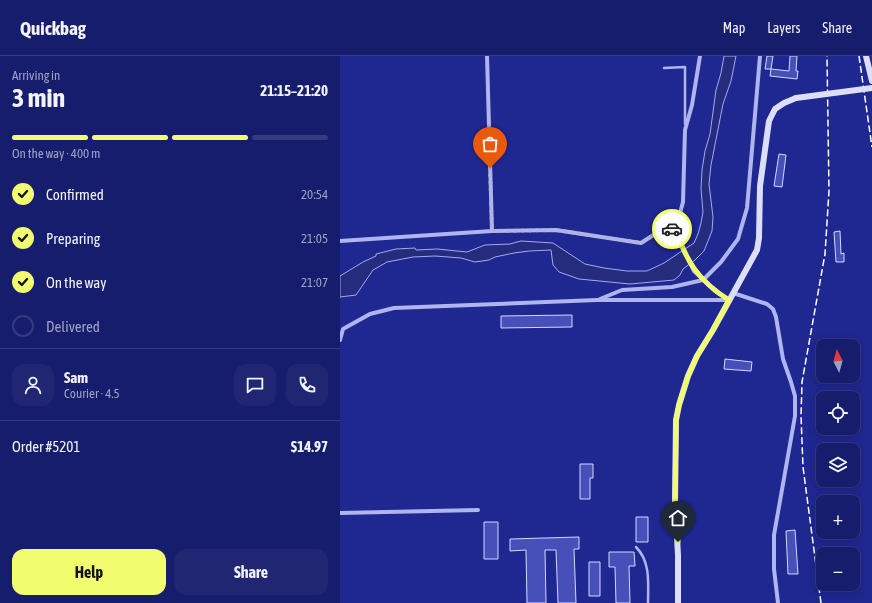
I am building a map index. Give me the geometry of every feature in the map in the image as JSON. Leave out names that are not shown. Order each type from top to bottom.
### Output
[{"type":"street","points":[[487,56],[492,231]]},
{"type":"street","points":[[700,56],[692,105],[686,130],[683,202],[676,228],[680,245],[694,271],[715,291],[729,300]]},
{"type":"street","points":[[597,300],[622,290],[672,287],[703,280],[721,262],[738,239],[747,208],[760,56]]},
{"type":"street","points":[[866,56],[872,80]]},
{"type":"street","points":[[678,603],[678,555],[675,502],[676,420],[683,392],[694,362],[757,250],[759,238],[760,186],[769,121],[775,109],[796,98],[872,88]]},
{"type":"street","points":[[340,241],[492,231],[556,230],[641,243],[655,234],[676,228]]},
{"type":"street","points":[[733,294],[767,304],[773,309],[776,316],[783,359],[792,382],[795,396],[795,416],[774,535],[774,569],[778,603]]},
{"type":"street","points":[[340,340],[343,329],[370,314],[394,308],[597,300],[729,300]]},
{"type":"street","points":[[340,513],[478,510]]},
{"type":"lane","points":[[664,68],[685,67],[686,130]]},
{"type":"lane","points":[[636,547],[643,555],[646,563],[648,603]]},
{"type":"shaded area","points":[[724,56],[736,56],[731,81],[723,104],[711,165],[709,184],[713,217],[712,231],[704,251],[683,269],[680,275],[674,280],[630,284],[579,279],[559,272],[553,265],[551,250],[529,251],[475,262],[461,258],[435,256],[413,257],[387,262],[373,270],[356,295],[340,297],[340,276],[376,256],[376,254],[396,249],[415,248],[416,250],[437,249],[467,252],[485,245],[510,244],[521,241],[553,243],[585,264],[604,268],[627,271],[647,271],[664,263],[694,243],[698,234],[703,212],[701,189],[702,170],[710,134],[716,90]]},
{"type":"building","points":[[767,56],[773,56],[771,69],[765,69]]},
{"type":"building","points":[[790,56],[797,56],[797,79],[770,76],[771,69],[789,71]]},
{"type":"building","points":[[779,154],[786,155],[782,187],[774,186]]},
{"type":"building","points":[[840,231],[841,254],[844,253],[844,262],[836,262],[834,232]]},
{"type":"building","points":[[572,315],[572,327],[501,328],[501,316]]},
{"type":"building","points":[[725,359],[752,362],[751,371],[724,369]]},
{"type":"building","points":[[580,464],[593,464],[593,478],[590,478],[590,499],[580,499]]},
{"type":"building","points":[[636,517],[648,517],[648,542],[636,542]]},
{"type":"building","points":[[484,522],[498,522],[498,559],[484,559]]},
{"type":"building","points":[[795,530],[798,574],[788,574],[786,531]]},
{"type":"building","points":[[579,537],[579,549],[574,549],[576,603],[558,603],[556,550],[545,550],[546,603],[527,603],[526,550],[510,551],[510,539]]},
{"type":"building","points":[[609,552],[634,552],[635,566],[629,566],[630,603],[616,603],[615,567],[609,567]]},
{"type":"building","points":[[589,562],[600,562],[600,596],[589,596]]},
{"type":"railway","points":[[821,603],[803,467],[801,416],[802,382],[825,254],[829,191],[827,56]]},
{"type":"railway","points":[[859,56],[872,147]]},
{"type":"way so far","points":[[490,168],[492,231],[556,230],[641,243],[655,234],[672,229]]},
{"type":"route","points":[[672,229],[676,228],[680,245],[694,271],[715,291],[729,300],[697,356],[688,376],[679,405],[676,420],[675,502],[678,542]]}]
